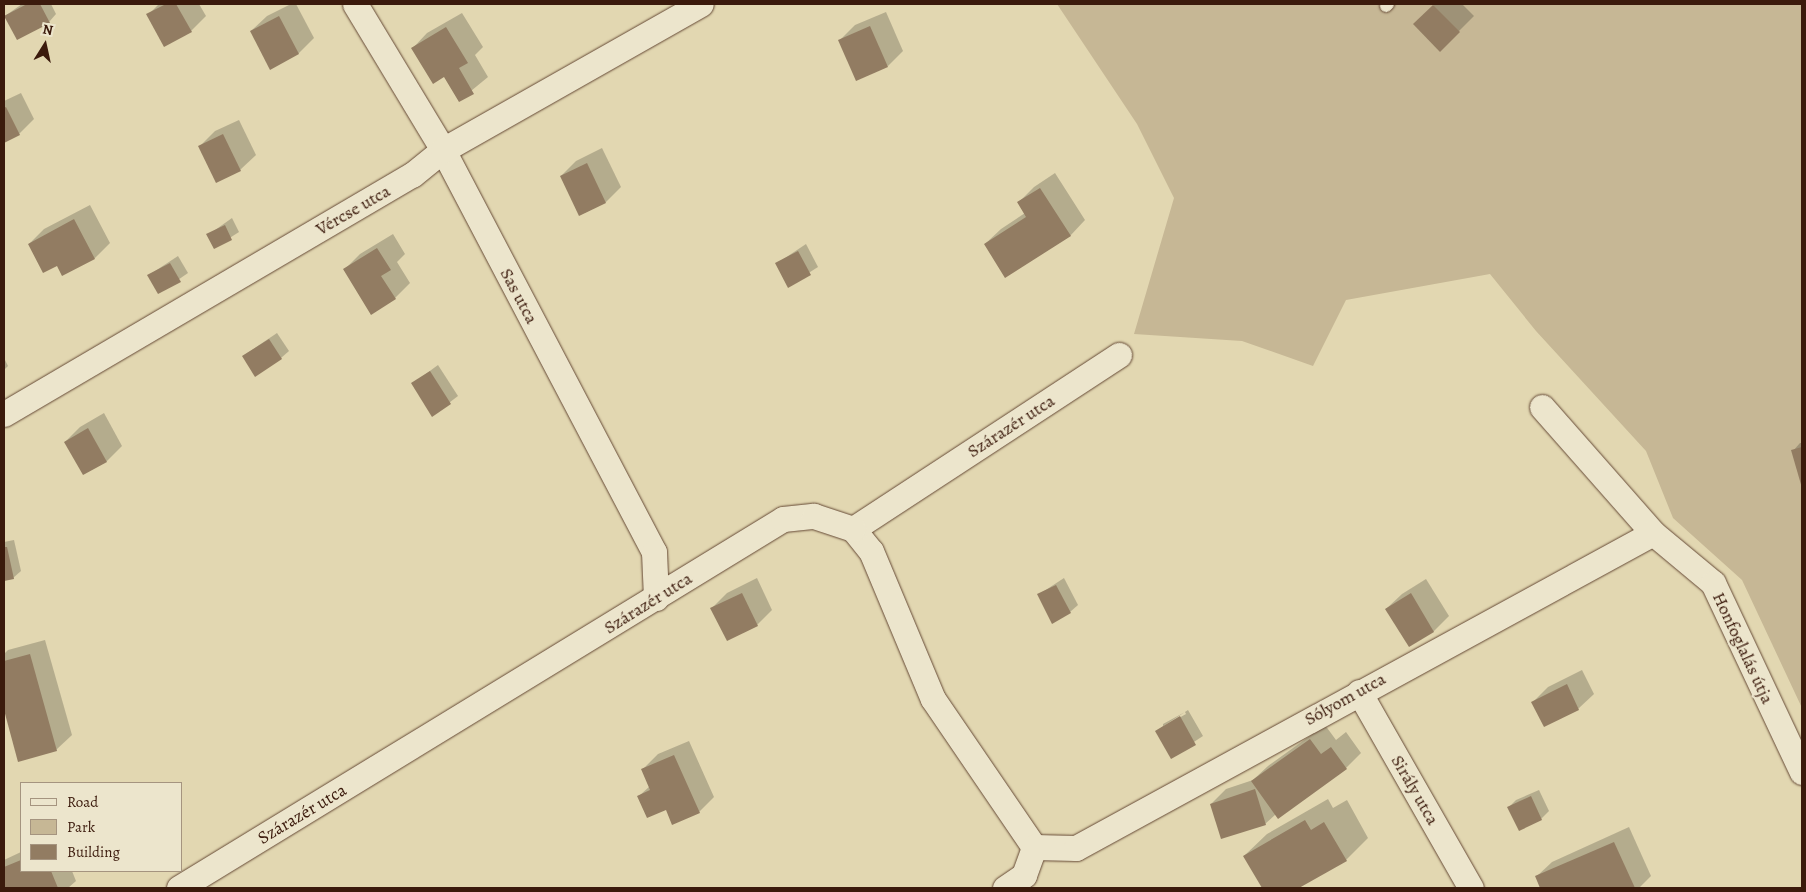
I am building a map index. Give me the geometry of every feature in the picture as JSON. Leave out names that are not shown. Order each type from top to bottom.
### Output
[{"type":"street","name":"Sas utca","points":[[355,4],[443,150],[654,552],[656,598]]},
{"type":"street","name":"Vércse utca","points":[[4,414],[412,175],[443,150],[701,4]]},
{"type":"street","name":"Szárazér utca","points":[[179,888],[783,519],[814,516],[853,529],[1119,355]]},
{"type":"street","name":"Honfoglalás útja","points":[[1542,407],[1653,533],[1713,583],[1802,772]]},
{"type":"street","points":[[853,529],[871,550],[933,699],[1034,847],[1024,875],[1005,888]]},
{"type":"street","name":"Sólyom utca","points":[[1034,847],[1076,848],[1653,533]]},
{"type":"street","name":"Sirály utca","points":[[1359,692],[1471,888]]},
{"type":"green space","points":[[1057,4],[1802,4],[1802,708],[1742,580],[1673,518],[1646,451],[1536,331],[1490,274],[1346,300],[1313,366],[1242,341],[1134,334],[1174,198],[1137,124]]},
{"type":"building","points":[[27,4],[40,4],[50,23],[17,40],[4,16]]},
{"type":"building","points":[[166,4],[176,4],[192,32],[164,47],[146,14]]},
{"type":"building","points":[[1433,5],[1460,32],[1440,52],[1413,24]]},
{"type":"building","points":[[279,16],[299,54],[270,70],[250,31]]},
{"type":"building","points":[[870,26],[888,67],[856,81],[838,40]]},
{"type":"building","points":[[446,27],[468,63],[459,68],[474,94],[459,102],[444,77],[433,84],[411,48]]},
{"type":"building","points":[[6,107],[20,135],[4,143],[4,108]]},
{"type":"building","points":[[223,134],[241,171],[216,183],[198,146]]},
{"type":"building","points":[[587,163],[606,203],[579,216],[560,176]]},
{"type":"building","points":[[1040,188],[1071,236],[1005,278],[984,244],[1026,217],[1017,202]]},
{"type":"building","points":[[74,219],[95,259],[62,276],[57,266],[43,273],[28,244]]},
{"type":"building","points":[[225,225],[232,240],[214,249],[206,234]]},
{"type":"building","points":[[377,248],[391,270],[381,276],[396,299],[371,315],[343,269]]},
{"type":"building","points":[[798,251],[811,275],[788,288],[775,263]]},
{"type":"building","points":[[170,263],[181,282],[158,294],[147,275]]},
{"type":"building","points":[[269,339],[282,359],[255,377],[242,356]]},
{"type":"building","points":[[430,371],[451,404],[432,417],[411,383]]},
{"type":"building","points":[[88,428],[107,462],[83,475],[64,442]]},
{"type":"building","points":[[1802,447],[1802,488],[1791,450]]},
{"type":"building","points":[[4,547],[7,547],[14,579],[4,581]]},
{"type":"building","points":[[1056,585],[1071,613],[1052,624],[1037,594]]},
{"type":"building","points":[[742,593],[758,626],[727,641],[710,608]]},
{"type":"building","points":[[1411,593],[1434,632],[1409,647],[1385,609]]},
{"type":"building","points":[[30,654],[57,751],[18,762],[4,710],[4,661]]},
{"type":"building","points":[[1567,684],[1579,710],[1544,727],[1531,702]]},
{"type":"building","points":[[1180,716],[1196,745],[1171,759],[1155,731]]},
{"type":"building","points":[[1310,739],[1321,754],[1331,747],[1347,769],[1278,819],[1251,781]]},
{"type":"building","points":[[674,755],[700,813],[672,825],[666,810],[647,818],[637,796],[650,790],[641,769]]},
{"type":"building","points":[[1255,789],[1266,825],[1221,839],[1210,804]]},
{"type":"building","points":[[1531,796],[1542,820],[1519,831],[1507,807]]},
{"type":"building","points":[[1305,820],[1311,830],[1324,822],[1347,861],[1299,888],[1262,888],[1243,856]]},
{"type":"building","points":[[1614,842],[1635,888],[1540,888],[1535,876]]},
{"type":"building","points":[[20,860],[20,872],[51,872],[58,888],[4,888],[4,867]]}]
